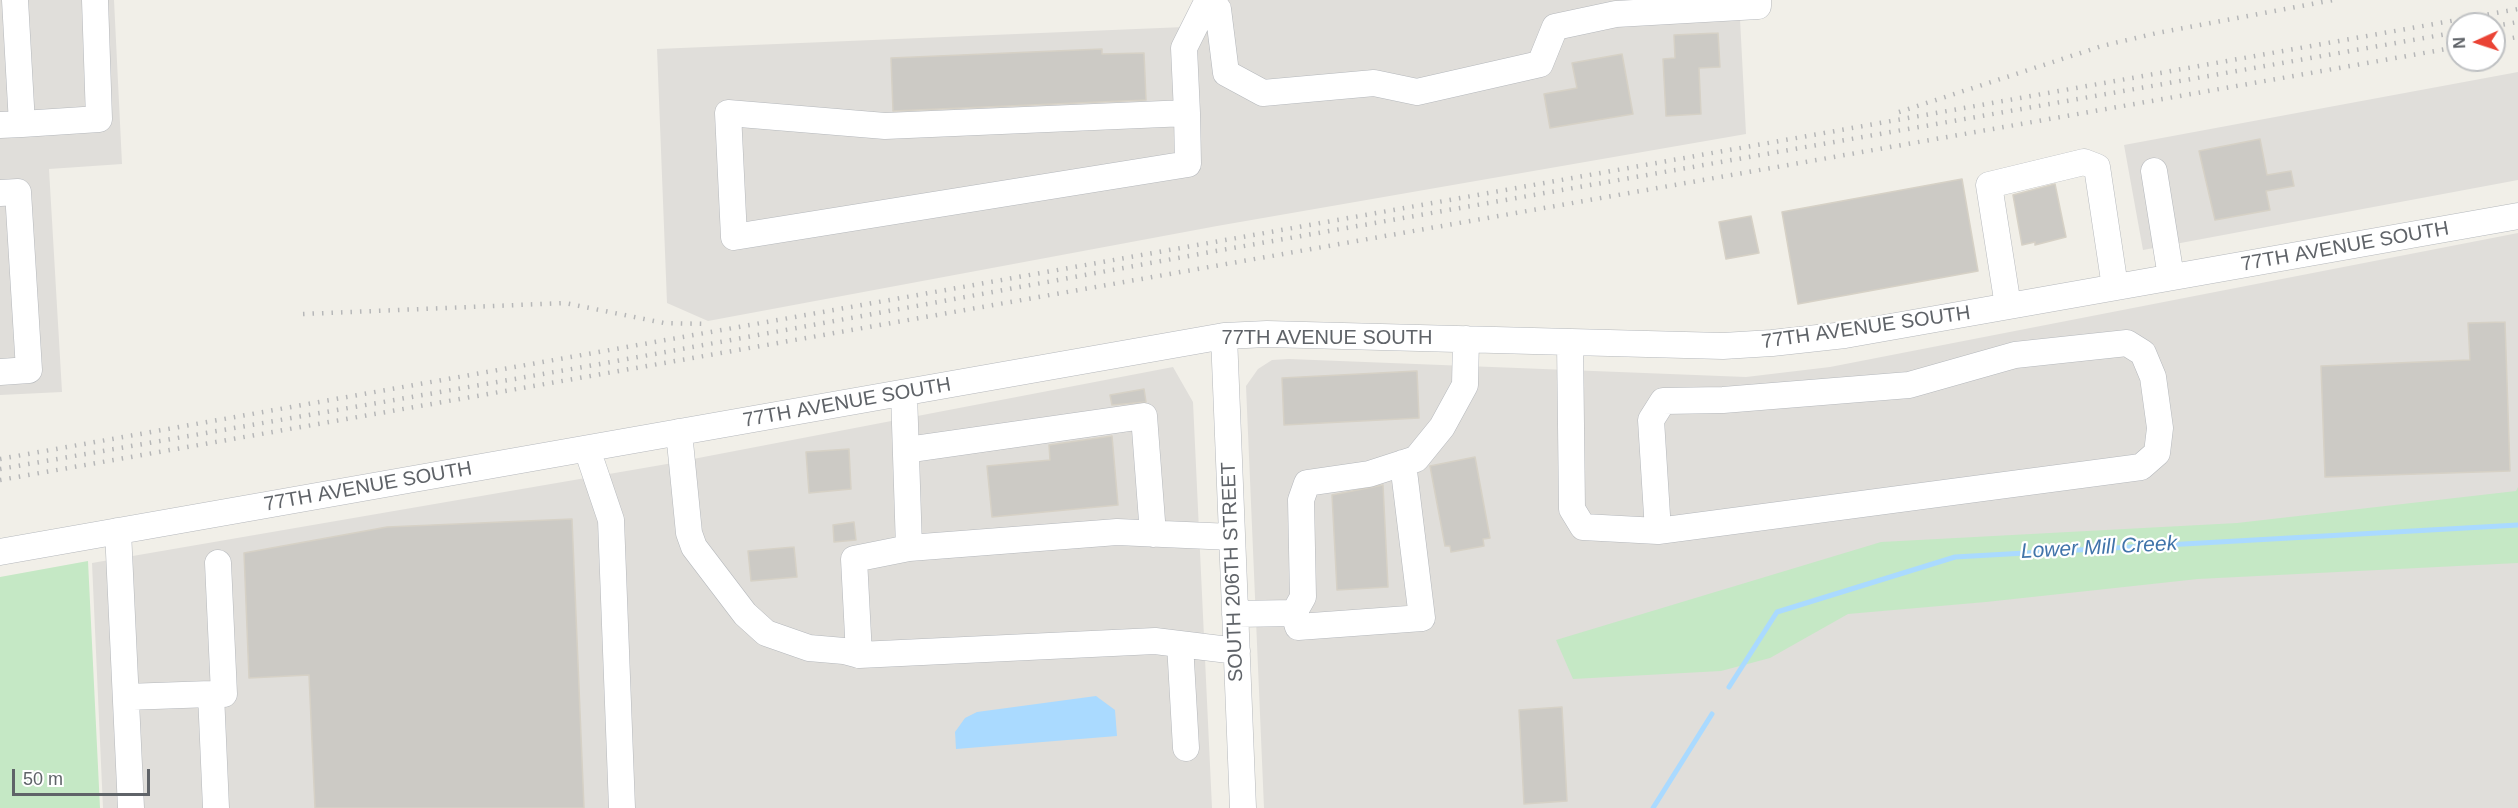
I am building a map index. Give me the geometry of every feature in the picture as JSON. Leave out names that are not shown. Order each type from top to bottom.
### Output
[{"type":"street","points":[[15,0],[11,124],[99,119],[95,0]]},
{"type":"street","points":[[1186,113],[885,126],[728,113],[734,237],[1188,164],[1184,48],[1209,0],[1218,9],[1226,73],[1263,93],[1374,83],[1417,92],[1540,64],[1555,27],[1616,14],[1758,3]]},
{"type":"street","points":[[2008,306],[1989,184],[2084,162],[2097,167],[2115,287]]},
{"type":"street","points":[[2154,171],[2171,278]]},
{"type":"street","points":[[0,193],[18,192],[29,370],[0,372]]},
{"type":"street","name":"77TH AVENUE SOUTH","points":[[0,552],[1224,336],[1267,334],[1723,346],[1772,343],[1845,335],[2518,216]]},
{"type":"street","name":"SOUTH 206TH STREET","points":[[1224,336],[1243,808]]},
{"type":"street","points":[[1403,463],[1422,618],[1298,627],[1294,613],[1303,597],[1301,500],[1306,483],[1369,474],[1403,463],[1416,459],[1442,428],[1465,385],[1466,339]]},
{"type":"street","points":[[1570,342],[1572,509],[1583,527],[1658,531],[2141,467],[2157,453],[2160,428],[2153,377],[2143,353],[2127,343],[2015,355],[1908,385],[1723,399],[1663,401],[1651,420],[1658,531]]},
{"type":"street","points":[[904,393],[909,548]]},
{"type":"street","points":[[906,450],[1144,416],[1153,534]]},
{"type":"street","points":[[679,432],[689,533],[694,548],[745,614],[766,633],[808,648],[844,651],[859,656],[1155,641],[1237,651]]},
{"type":"street","points":[[587,449],[611,520],[622,808]]},
{"type":"street","points":[[118,531],[131,808]]},
{"type":"street","points":[[859,656],[854,559],[909,548],[1117,532],[1232,537]]},
{"type":"street","points":[[126,697],[224,694],[218,563]]},
{"type":"street","points":[[1235,614],[1294,613]]},
{"type":"street","points":[[1180,644],[1186,748]]},
{"type":"street","points":[[211,694],[216,808]]},
{"type":"shaded area","points":[[0,0],[114,0],[122,164],[49,169],[62,392],[0,395]]},
{"type":"shaded area","points":[[1220,0],[1739,0],[1746,134],[1217,226],[708,321],[667,303],[657,49],[1208,26]]},
{"type":"shaded area","points":[[2518,72],[2518,180],[2143,250],[2124,145]]},
{"type":"shaded area","points":[[2518,233],[2518,808],[1264,808],[1246,386],[1258,369],[1272,360],[1746,377],[1830,367]]},
{"type":"shaded area","points":[[1173,367],[1193,402],[1212,808],[103,808],[92,563],[667,464]]},
{"type":"green space","points":[[2518,487],[2518,563],[2198,579],[1848,614],[1770,658],[1721,671],[1573,679],[1556,640],[1881,542],[2237,523],[2516,491]]},
{"type":"green space","points":[[88,561],[100,808],[0,808],[0,577]]},
{"type":"water","points":[[1096,696],[1115,710],[1117,736],[956,749],[955,732],[965,718],[977,712]]},
{"type":"building","points":[[1718,33],[1720,67],[1699,68],[1701,114],[1666,116],[1663,59],[1675,58],[1674,35]]},
{"type":"building","points":[[1102,49],[1102,54],[1144,53],[1146,100],[893,111],[891,58]]},
{"type":"building","points":[[1622,54],[1633,114],[1550,128],[1544,94],[1577,88],[1572,63]]},
{"type":"building","points":[[2260,139],[2267,175],[2291,171],[2294,186],[2266,191],[2270,210],[2215,220],[2199,151]]},
{"type":"building","points":[[1962,179],[1978,271],[1798,304],[1782,212]]},
{"type":"building","points":[[2055,184],[2066,237],[2035,245],[2035,242],[2022,245],[2013,195]]},
{"type":"building","points":[[1751,216],[1759,253],[1726,259],[1719,222]]},
{"type":"building","points":[[2505,322],[2510,471],[2325,477],[2321,366],[2470,360],[2468,323]]},
{"type":"building","points":[[1417,371],[1419,418],[1284,425],[1282,378]]},
{"type":"building","points":[[1144,389],[1146,402],[1112,405],[1110,395]]},
{"type":"building","points":[[1112,436],[1118,505],[992,517],[987,466],[1050,460],[1049,445]]},
{"type":"building","points":[[849,449],[851,489],[809,493],[806,452]]},
{"type":"building","points":[[1475,457],[1490,538],[1483,539],[1484,546],[1451,552],[1450,546],[1445,546],[1430,466]]},
{"type":"building","points":[[1383,485],[1388,587],[1337,590],[1332,495]]},
{"type":"building","points":[[572,519],[584,808],[315,808],[309,675],[249,678],[244,553],[387,527]]},
{"type":"building","points":[[854,522],[856,540],[834,542],[833,525]]},
{"type":"building","points":[[794,547],[797,577],[751,581],[748,551]]},
{"type":"building","points":[[1562,707],[1567,801],[1524,804],[1519,710]]},
{"type":"waterway","name":"Lower Mill Creek","points":[[1729,687],[1777,612],[1955,557],[2518,525]]},
{"type":"waterway","name":"Lower Mill Creek","points":[[1653,808],[1712,714]]},
{"type":"railway","points":[[1899,112],[2102,46],[2157,33],[2333,0]]},
{"type":"railway","points":[[0,459],[2518,9]]},
{"type":"railway","points":[[2506,24],[2518,22]]},
{"type":"railway","points":[[0,469],[2446,34]]},
{"type":"railway","points":[[2506,39],[2518,37]]},
{"type":"railway","points":[[0,480],[2446,49]]},
{"type":"railway","points":[[303,314],[565,303],[664,323],[708,324]]}]
